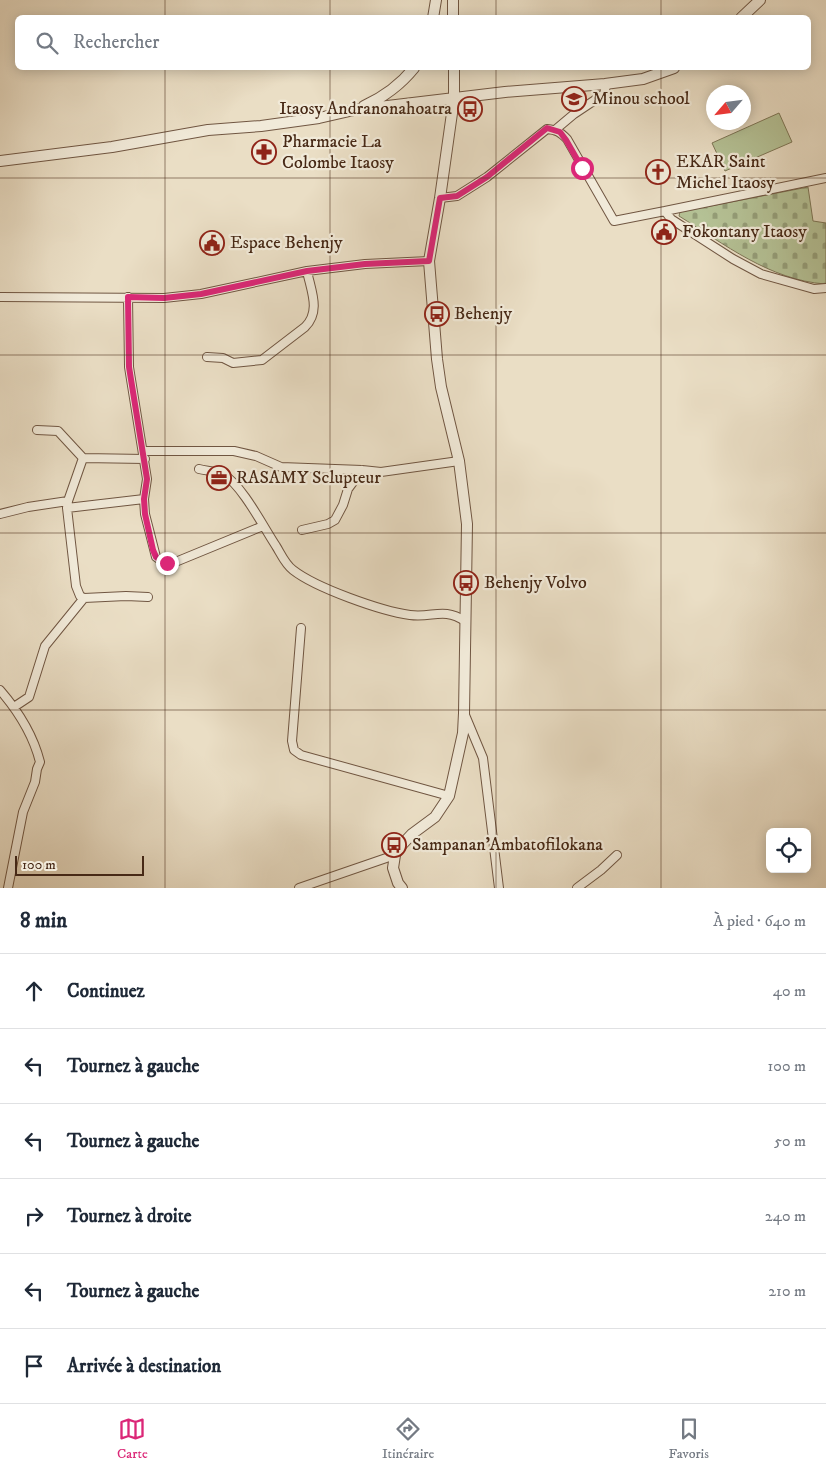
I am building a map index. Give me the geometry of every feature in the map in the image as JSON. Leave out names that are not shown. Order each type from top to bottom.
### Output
[{"type":"street","points":[[434,15],[436,0]]},
{"type":"street","points":[[453,0],[453,15]]},
{"type":"street","points":[[744,15],[760,0]]},
{"type":"street","points":[[354,110],[384,96],[413,70]]},
{"type":"street","points":[[402,888],[398,884],[392,868],[395,855],[412,834],[435,817],[449,796],[463,733],[467,524],[459,461],[441,387],[429,261],[454,99],[454,70]]},
{"type":"street","points":[[0,161],[112,147],[208,130],[309,120],[354,110],[643,79],[668,70]]},
{"type":"street","points":[[555,130],[574,114],[604,94],[605,84]]},
{"type":"street","points":[[440,198],[457,196],[487,177],[547,128],[560,132],[566,140],[614,221],[826,178]]},
{"type":"street","points":[[665,212],[671,219],[733,259],[761,274],[814,289],[826,288]]},
{"type":"street","points":[[0,297],[164,298],[201,294],[307,271],[365,264],[429,261]]},
{"type":"street","points":[[207,357],[223,358],[233,363],[262,360],[305,327],[315,310],[307,271]]},
{"type":"street","points":[[128,297],[129,367],[145,459],[147,485],[144,499],[153,550],[156,557],[161,561],[173,563],[263,526]]},
{"type":"street","points":[[37,430],[58,431],[83,458],[145,459]]},
{"type":"street","points":[[143,450],[234,451],[256,456],[281,467],[381,472],[459,461]]},
{"type":"street","points":[[83,458],[68,504],[76,586],[80,596],[84,598],[148,596]]},
{"type":"street","points":[[199,469],[220,474],[230,479],[250,505],[286,563],[313,582],[365,603],[402,614],[447,613],[454,614],[465,621]]},
{"type":"street","points":[[302,530],[328,524],[337,518],[348,489],[362,470]]},
{"type":"street","points":[[0,514],[28,508],[144,499]]},
{"type":"street","points":[[14,707],[30,697],[45,646],[84,598]]},
{"type":"street","points":[[301,628],[292,741],[294,750],[301,755],[449,796]]},
{"type":"street","points":[[0,690],[27,727],[36,746],[40,762],[35,782],[23,812],[8,888]]},
{"type":"street","points":[[464,712],[482,758],[500,887]]},
{"type":"street","points":[[299,888],[395,855]]},
{"type":"street","points":[[577,888],[617,855]]},
{"type":"green space","points":[[779,113],[792,142],[725,171],[712,143],[741,130],[751,130],[751,126]]},
{"type":"green space","points":[[808,187],[813,221],[826,223],[826,284],[785,276],[766,268],[730,249],[679,216],[680,212]]},
{"type":"place","name":"Minou school","points":[[574,99]]},
{"type":"place","name":"Itaosy Andranonahoatra","points":[[470,109]]},
{"type":"place","name":"Pharmacie La Colombe Itaosy","points":[[264,152]]},
{"type":"place","name":"EKAR Saint Michel Itaosy","points":[[658,172]]},
{"type":"place","name":"Fokontany Itaosy","points":[[664,232]]},
{"type":"place","name":"Espace Behenjy","points":[[212,243]]},
{"type":"place","name":"Behenjy","points":[[437,314]]},
{"type":"place","name":"RASAMY Sclupteur","points":[[219,478]]},
{"type":"place","name":"Behenjy Volvo","points":[[466,583]]},
{"type":"place","name":"Sampanan'Ambatofilokana","points":[[394,845]]},
{"type":"route","points":[[167,563],[156,557],[145,514],[144,499],[147,479],[129,367],[128,297],[164,298],[201,294],[307,271],[365,264],[429,261],[440,198],[457,196],[487,177],[547,128],[560,132],[582,168]]}]
